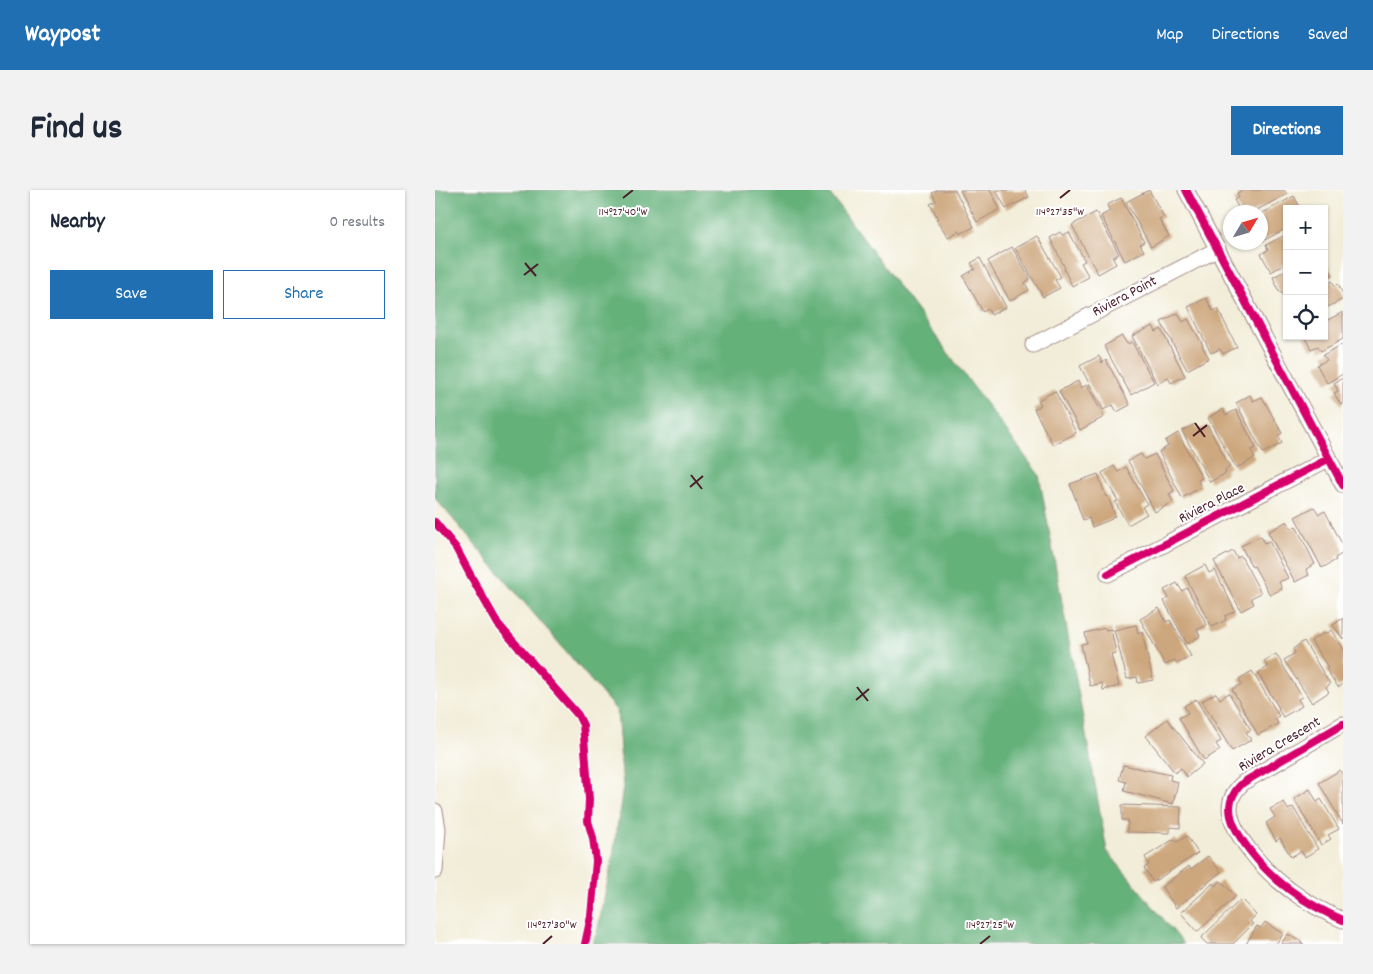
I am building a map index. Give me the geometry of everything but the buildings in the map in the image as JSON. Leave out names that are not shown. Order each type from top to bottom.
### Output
[{"type":"street","points":[[1186,190],[1343,485]]},
{"type":"street","name":"Riviera Point","points":[[1033,345],[1217,249]]},
{"type":"street","name":"Riviera Place","points":[[1108,574],[1328,459]]},
{"type":"street","name":"Riviera Crescent","points":[[1343,724],[1244,782],[1234,794],[1230,802],[1230,809],[1235,827],[1241,837],[1256,858],[1274,877],[1307,901],[1343,920]]},
{"type":"street","points":[[435,811],[438,829],[435,871]]},
{"type":"green space","points":[[435,190],[827,190],[1039,475],[1107,851],[1184,944],[592,944],[597,933],[613,856],[623,787],[617,711],[435,498]]},
{"type":"cycle path","points":[[1186,190],[1343,485]]},
{"type":"cycle path","points":[[1108,574],[1328,459]]},
{"type":"cycle path","points":[[435,522],[456,548],[498,624],[578,715],[583,725],[589,799],[588,821],[593,838],[596,861],[591,916],[585,944]]},
{"type":"cycle path","points":[[1343,724],[1244,782],[1233,795],[1230,812],[1241,838],[1271,874],[1302,899],[1343,920]]}]
